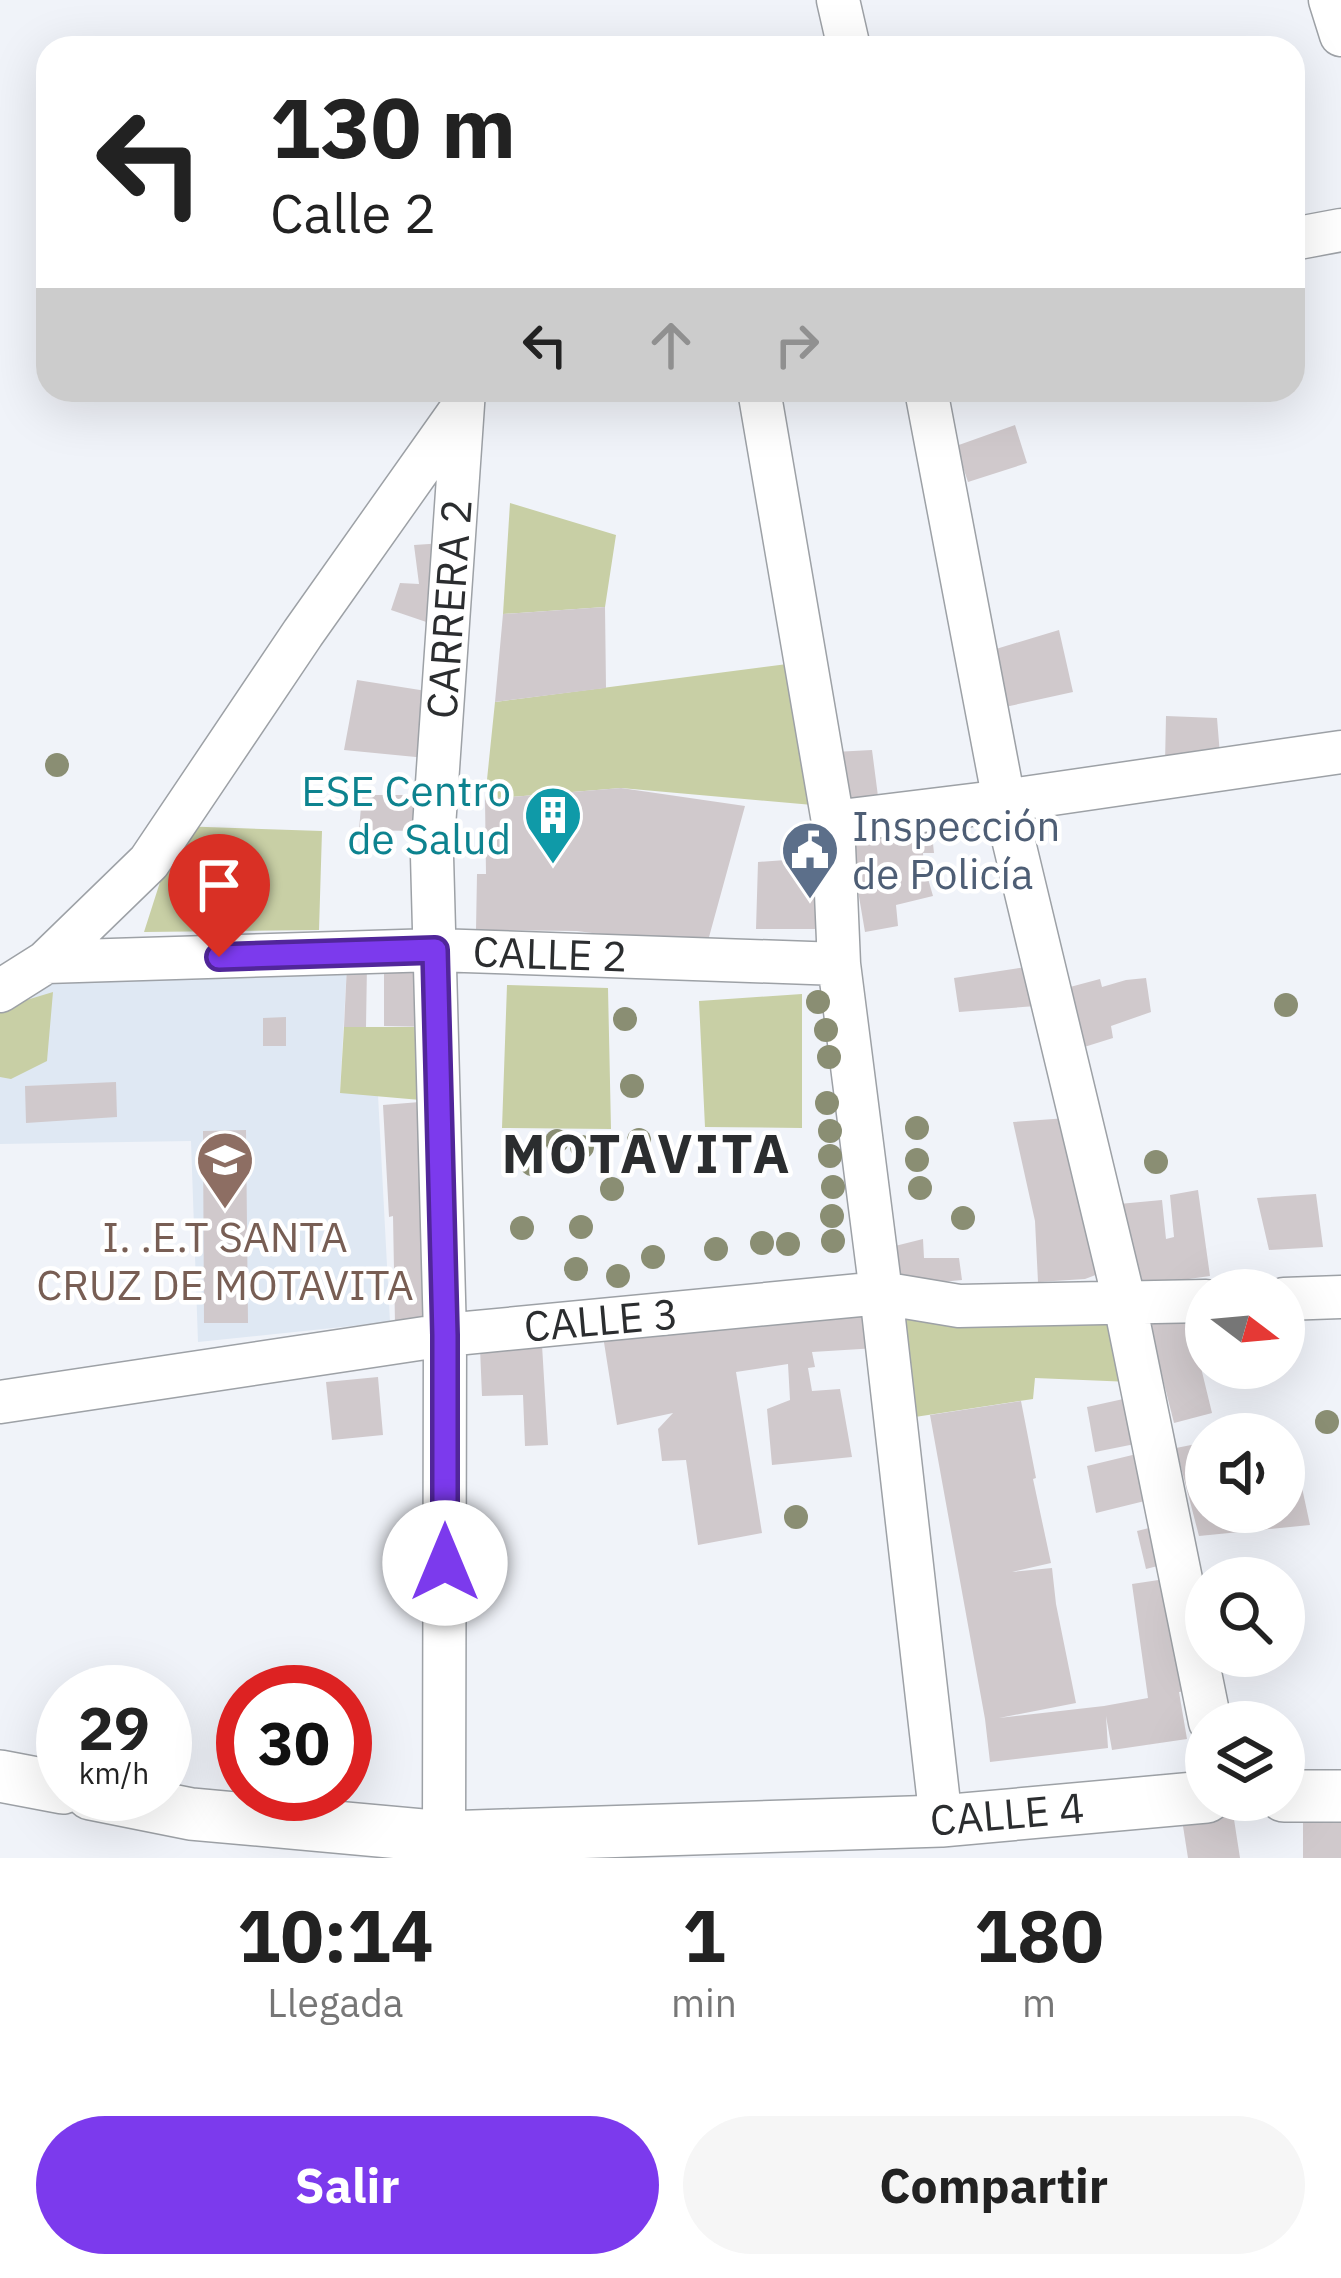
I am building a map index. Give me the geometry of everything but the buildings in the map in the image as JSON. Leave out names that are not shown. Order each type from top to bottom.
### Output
[{"type":"main road","points":[[0,1776],[36,1783]]},
{"type":"main road","points":[[1305,1796],[1341,1796]]},
{"type":"main road","name":"CALLE 4","points":[[192,1814],[444,1837],[941,1821],[1185,1799]]},
{"type":"street","points":[[838,0],[846,36]]},
{"type":"street","points":[[1330,0],[1341,35]]},
{"type":"street","points":[[1305,237],[1341,230]]},
{"type":"street","points":[[0,991],[46,962],[149,862],[461,402]]},
{"type":"street","name":"CARRERA 2","points":[[444,1837],[445,1335],[432,856],[464,402]]},
{"type":"street","points":[[761,402],[833,823],[839,964],[941,1821]]},
{"type":"street","points":[[928,402],[1004,801],[1125,1304],[1206,1701]]},
{"type":"street","points":[[833,823],[1341,752]]},
{"type":"street","name":"CALLE 2","points":[[46,962],[435,950],[839,964]]},
{"type":"street","name":"CALLE 3","points":[[0,1402],[445,1335],[881,1293],[959,1306],[1185,1302]]},
{"type":"street","points":[[1305,1298],[1341,1297]]},
{"type":"shaded area","points":[[347,965],[340,1092],[378,1095],[390,1322],[198,1342],[191,1141],[0,1144],[0,1001],[31,982]]},
{"type":"green space","points":[[510,503],[616,535],[605,607],[503,614]]},
{"type":"green space","points":[[803,662],[824,806],[621,788],[485,799],[495,702]]},
{"type":"green space","points":[[178,826],[322,831],[319,930],[144,932]]},
{"type":"green space","points":[[507,985],[608,988],[611,1129],[502,1128]]},
{"type":"green space","points":[[53,992],[47,1061],[11,1079],[0,1077],[0,1008]]},
{"type":"green space","points":[[802,994],[802,1128],[705,1127],[699,1001]]},
{"type":"green space","points":[[344,1027],[432,1027],[432,1101],[340,1093]]},
{"type":"green space","points":[[895,1304],[1117,1318],[1131,1382],[1035,1378],[1033,1399],[915,1417]]},
{"type":"place","name":"ESE Centro de Salud","points":[[553,866]]},
{"type":"place","name":"Inspección de Policía","points":[[810,901]]},
{"type":"place","name":"I. .E.T SANTA CRUZ DE MOTAVITA","points":[[225,1211]]},
{"type":"district","name":"MOTAVITA","points":[[647,1154]]},
{"type":"route","points":[[219,957],[435,950],[445,1335],[445,1563]]}]
